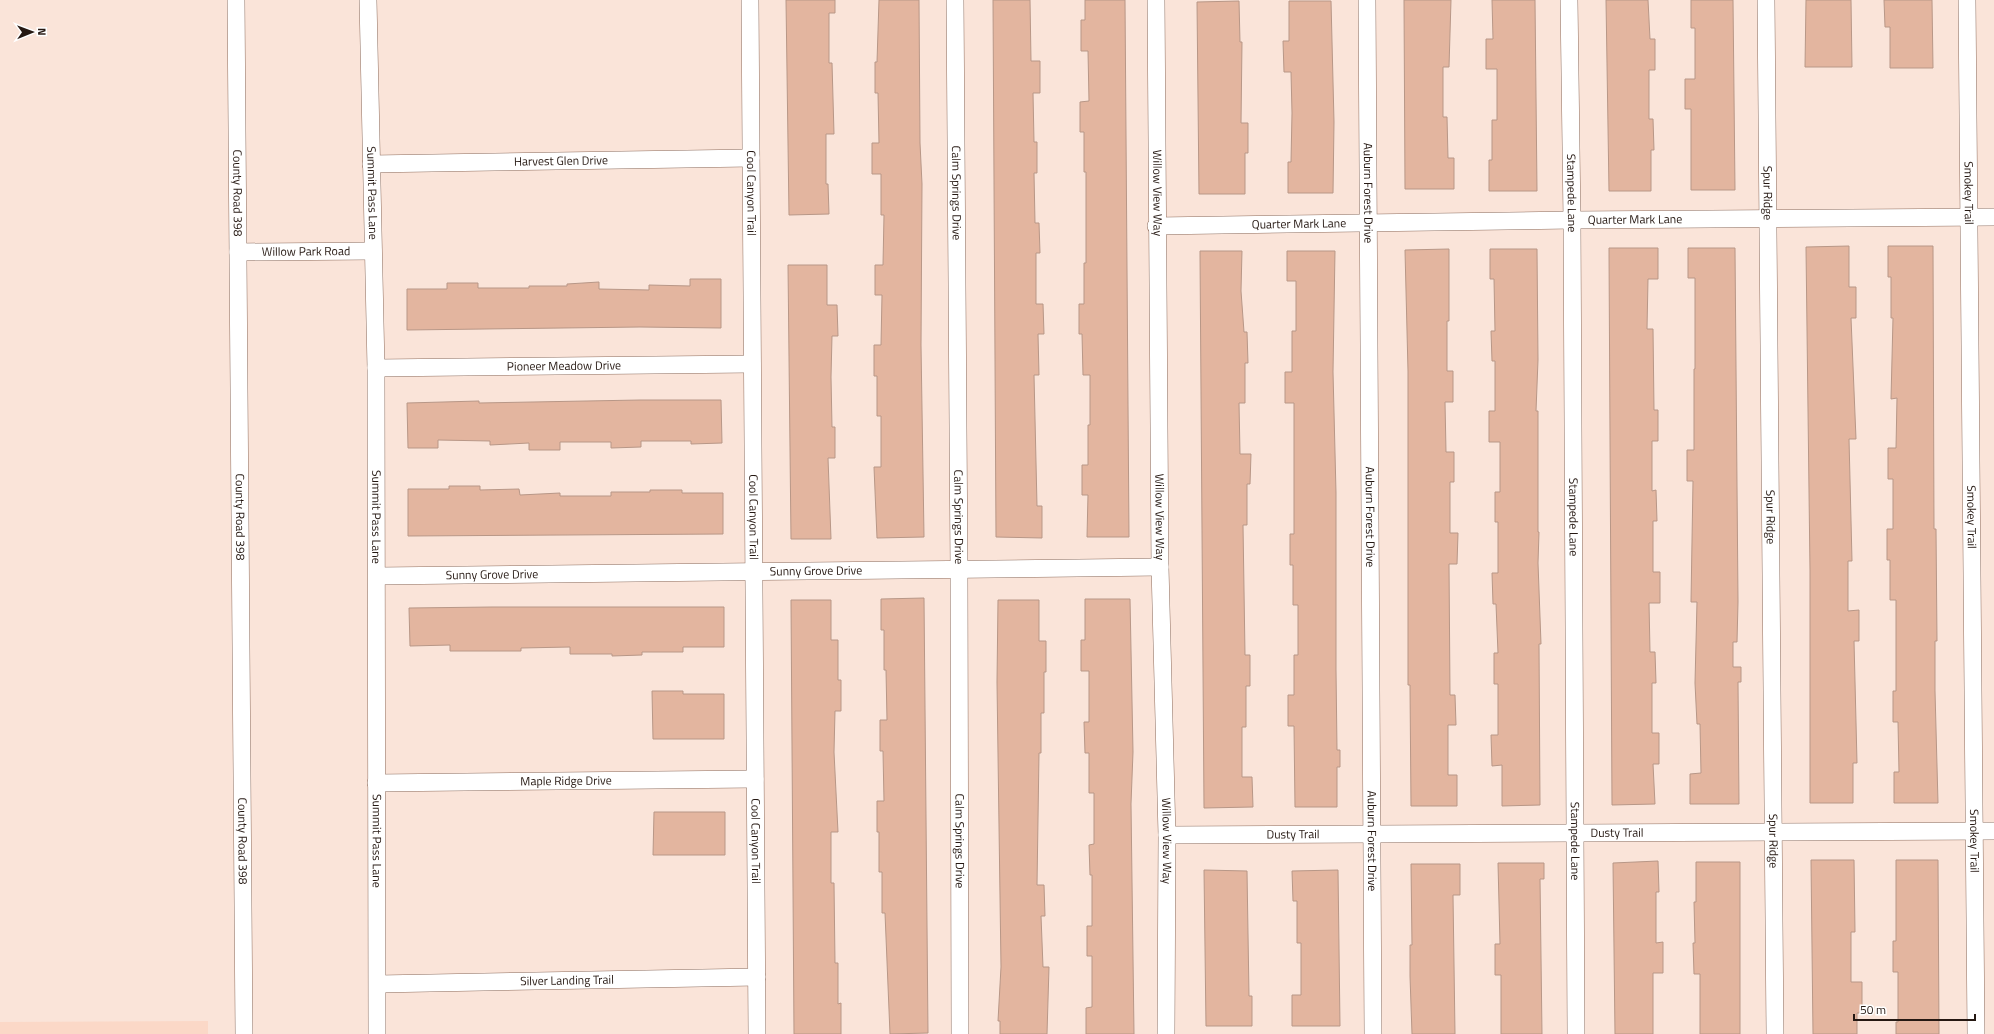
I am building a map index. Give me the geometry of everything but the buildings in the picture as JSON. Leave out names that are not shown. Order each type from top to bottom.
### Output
[{"type":"street","name":"County Road 398","points":[[236,0],[244,1034]]},
{"type":"street","name":"Summit Pass Lane","points":[[368,0],[376,368],[377,1034]]},
{"type":"street","name":"Cool Canyon Trail","points":[[750,0],[757,1034]]},
{"type":"street","name":"Calm Springs Drive","points":[[955,0],[959,569],[960,1034]]},
{"type":"street","name":"Willow View Way","points":[[1156,0],[1156,226],[1160,567],[1167,835],[1166,1034]]},
{"type":"street","name":"Auburn Forest Drive","points":[[1367,0],[1370,222],[1373,1034]]},
{"type":"street","name":"Stampede Lane","points":[[1569,0],[1572,220],[1576,1034]]},
{"type":"street","name":"Spur Ridge","points":[[1766,0],[1775,1034]]},
{"type":"street","name":"Smokey Trail","points":[[1967,0],[1976,1034]]},
{"type":"street","name":"Harvest Glen Drive","points":[[371,164],[751,158]]},
{"type":"street","name":"Quarter Mark Lane","points":[[1156,226],[1370,222],[1994,217]]},
{"type":"street","name":"Willow Park Road","points":[[238,252],[373,251]]},
{"type":"street","name":"Pioneer Meadow Drive","points":[[376,368],[752,364]]},
{"type":"street","name":"Sunny Grove Drive","points":[[376,576],[1160,567]]},
{"type":"street","name":"Maple Ridge Drive","points":[[376,782],[755,779]]},
{"type":"street","name":"Dusty Trail","points":[[1167,835],[1994,831]]},
{"type":"street","name":"Silver Landing Trail","points":[[378,984],[757,978]]},
{"type":"shaded area","points":[[208,1021],[208,1034],[0,1034],[0,1022]]}]
